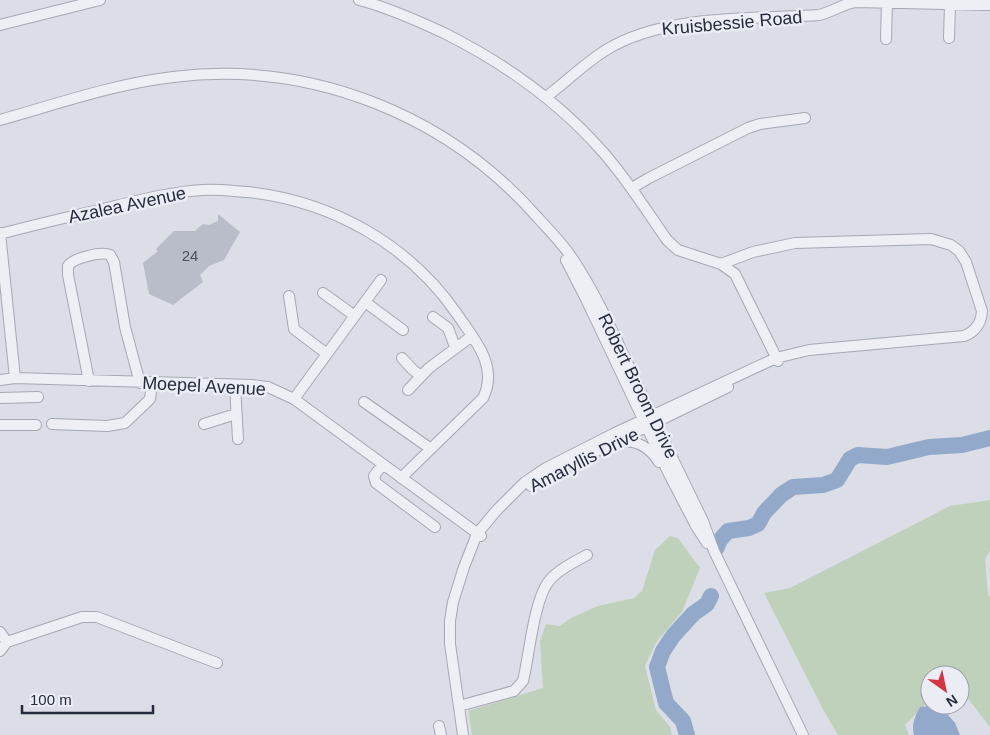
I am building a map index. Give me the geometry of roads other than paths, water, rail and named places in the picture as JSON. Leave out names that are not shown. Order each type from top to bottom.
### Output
[{"type":"street","points":[[0,25],[99,0]]},
{"type":"street","points":[[359,0],[422,23],[474,48],[506,67],[546,97],[576,123],[602,151],[632,188],[672,246],[685,253],[721,264],[735,274],[777,359]]},
{"type":"street","name":"Kruisbessie Road","points":[[546,97],[606,50],[655,30],[675,25],[819,15],[855,2],[990,5]]},
{"type":"street","points":[[886,39],[887,2]]},
{"type":"street","points":[[949,38],[950,4]]},
{"type":"street","name":"Robert Broom Drive","points":[[0,120],[125,85],[173,76],[240,74],[286,78],[350,94],[385,106],[435,131],[482,163],[548,229],[575,275],[703,522],[714,551],[803,735]]},
{"type":"street","points":[[632,188],[748,128],[760,124],[805,118]]},
{"type":"street","name":"Azalea Avenue","points":[[0,234],[168,194],[204,190],[268,194],[310,204],[344,218],[384,242],[407,259],[430,281],[453,308],[472,336],[488,367],[487,390],[476,405],[401,478]]},
{"type":"street","points":[[0,234],[15,378]]},
{"type":"street","points":[[721,264],[753,252],[795,243],[932,239],[952,245],[959,251],[966,262],[982,311],[990,303]]},
{"type":"street","points":[[89,381],[68,275],[68,266],[72,261],[104,253],[110,255],[114,262],[125,327],[140,382]]},
{"type":"street","points":[[294,399],[382,280]]},
{"type":"street","points":[[323,292],[355,316]]},
{"type":"street","points":[[289,296],[294,329],[327,354]]},
{"type":"street","points":[[365,302],[403,330]]},
{"type":"street","name":"Amaryllis Drive","points":[[463,735],[450,644],[450,621],[453,602],[464,567],[477,538],[510,496],[537,474],[777,359],[809,350],[964,336],[971,334],[976,329],[982,317],[982,311]]},
{"type":"street","points":[[434,317],[448,328],[455,347]]},
{"type":"street","points":[[408,390],[421,376],[455,347],[472,336]]},
{"type":"street","points":[[402,358],[421,376]]},
{"type":"street","name":"Moepel Avenue","points":[[0,380],[15,378],[235,385],[268,388],[294,399],[401,478],[477,538]]},
{"type":"street","points":[[52,424],[107,426],[125,423],[150,399],[152,383]]},
{"type":"street","points":[[235,385],[238,439]]},
{"type":"street","points":[[0,398],[38,397]]},
{"type":"street","points":[[364,402],[431,449]]},
{"type":"street","points":[[204,424],[236,414]]},
{"type":"street","name":"Robert Broom Drive","points":[[650,421],[670,476],[696,526],[714,551]]},
{"type":"street","name":"Amaryllis Drive","points":[[477,538],[504,508],[525,489],[572,463],[616,443],[650,421]]},
{"type":"street","points":[[0,425],[36,425]]},
{"type":"street","points":[[616,443],[631,442],[646,447],[654,454],[670,476]]},
{"type":"street","points":[[382,465],[374,476],[376,484],[434,527]]},
{"type":"street","points":[[459,706],[514,691],[519,687],[523,681],[536,615],[545,587],[556,574],[586,555]]},
{"type":"street","points":[[0,651],[7,642],[90,616],[217,663]]},
{"type":"street","points":[[0,632],[7,642]]},
{"type":"water","points":[[920,707],[920,715],[948,715],[955,723],[960,735],[914,735],[914,721]]},
{"type":"waterway","points":[[716,549],[720,540],[728,531],[749,528],[758,524],[764,513],[781,495],[793,487],[823,485],[837,480],[850,459],[858,455],[887,457],[929,447],[962,445],[990,438]]},
{"type":"waterway","points":[[687,735],[683,721],[666,703],[657,667],[663,651],[673,636],[693,614],[707,604],[711,596]]}]
